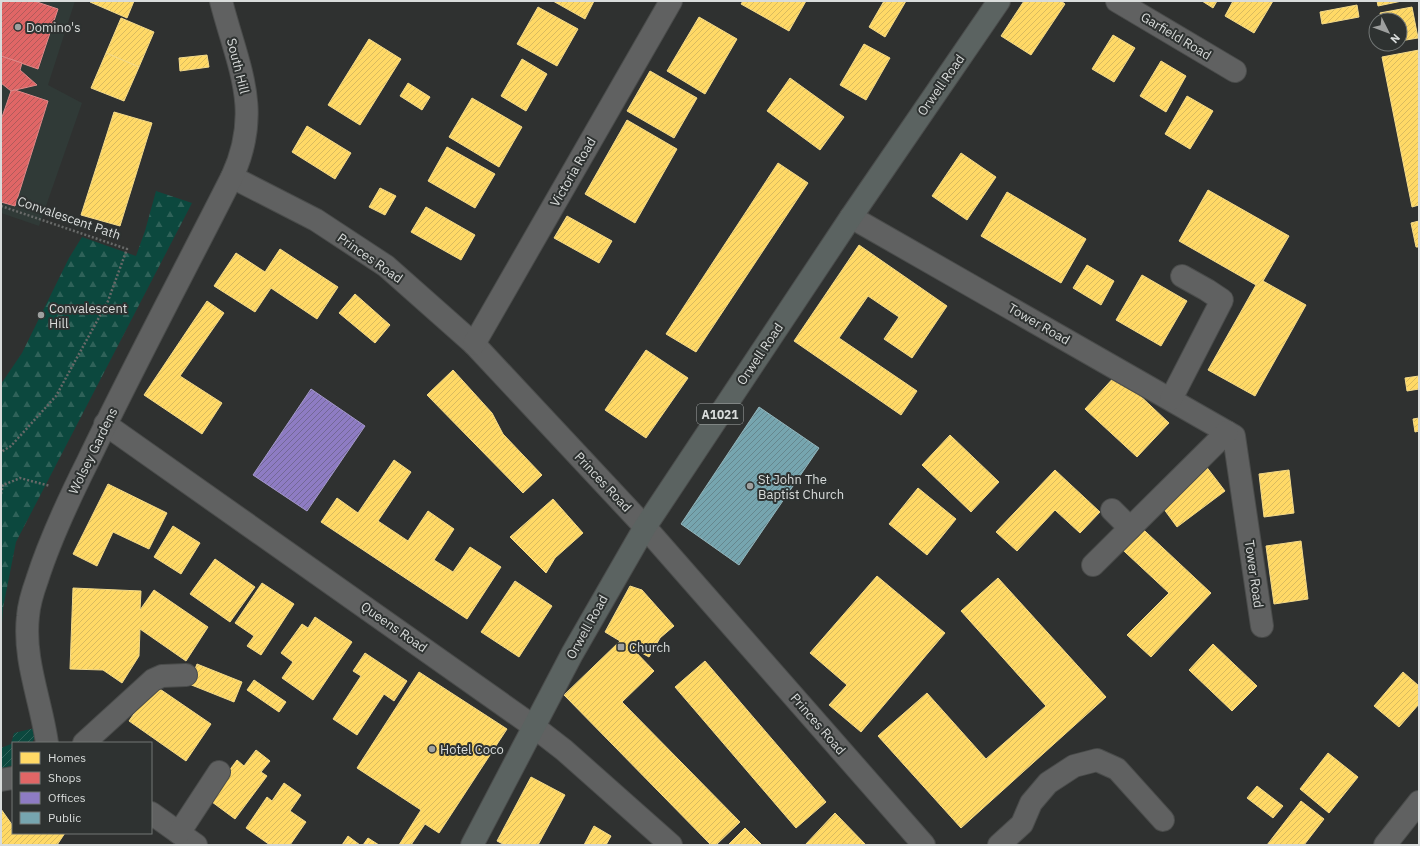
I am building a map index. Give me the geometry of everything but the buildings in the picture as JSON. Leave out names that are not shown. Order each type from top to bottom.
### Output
[{"type":"main road","name":"Orwell Road","points":[[472,845],[572,654],[645,527],[851,217],[999,1]]},
{"type":"street","name":"South Hill","points":[[221,1],[242,70],[247,113],[245,141],[242,153],[232,177]]},
{"type":"street","name":"Victoria Road","points":[[474,344],[671,1]]},
{"type":"street","name":"Garfield Road","points":[[1117,1],[1235,71]]},
{"type":"street","name":"Princes Road","points":[[232,177],[316,220],[386,266],[474,344],[645,527],[924,845]]},
{"type":"street","name":"Wolsey Gardens","points":[[47,742],[29,664],[26,640],[28,615],[33,592],[43,561],[72,492],[105,424],[232,177]]},
{"type":"street","name":"Tower Road","points":[[851,217],[1234,436],[1262,626]]},
{"type":"street","points":[[1171,399],[1222,300],[1208,290],[1182,276]]},
{"type":"street","name":"Queens Road","points":[[105,424],[533,726],[564,750],[671,845]]},
{"type":"street","points":[[1093,565],[1227,432]]},
{"type":"street","points":[[1112,510],[1130,528]]},
{"type":"street","points":[[85,742],[153,680],[162,676],[186,675]]},
{"type":"street","points":[[999,845],[1022,824],[1031,803],[1048,784],[1074,766],[1097,760],[1117,769],[1163,820]]},
{"type":"street","points":[[179,833],[219,772]]},
{"type":"street","points":[[1,780],[12,778]]},
{"type":"street","points":[[1385,845],[1419,802]]},
{"type":"street","points":[[152,814],[196,845]]},
{"type":"path","name":"Convalescent Path","points":[[1,206],[127,249],[108,301],[56,396],[11,446],[1,452]]},
{"type":"path","points":[[1,494],[2,486],[20,478],[72,492]]},
{"type":"shaded area","points":[[1,1],[75,1],[48,85],[82,103],[39,226],[1,213]]},
{"type":"green space","points":[[156,191],[192,203],[16,542],[3,608],[1,638],[1,384],[22,353],[69,258],[82,237],[136,256],[145,231]]},
{"type":"green space","points":[[35,728],[35,737],[32,742],[12,742],[12,765],[1,769],[1,748],[11,744],[14,733]]},
{"type":"place","name":"Domino's","points":[[18,27]]},
{"type":"place","name":"Convalescent Hill","points":[[41,315]]},
{"type":"place","name":"St John The Baptist Church","points":[[750,486]]},
{"type":"place","name":"Church","points":[[621,647]]},
{"type":"place","name":"Hotel Coco","points":[[432,749]]}]
